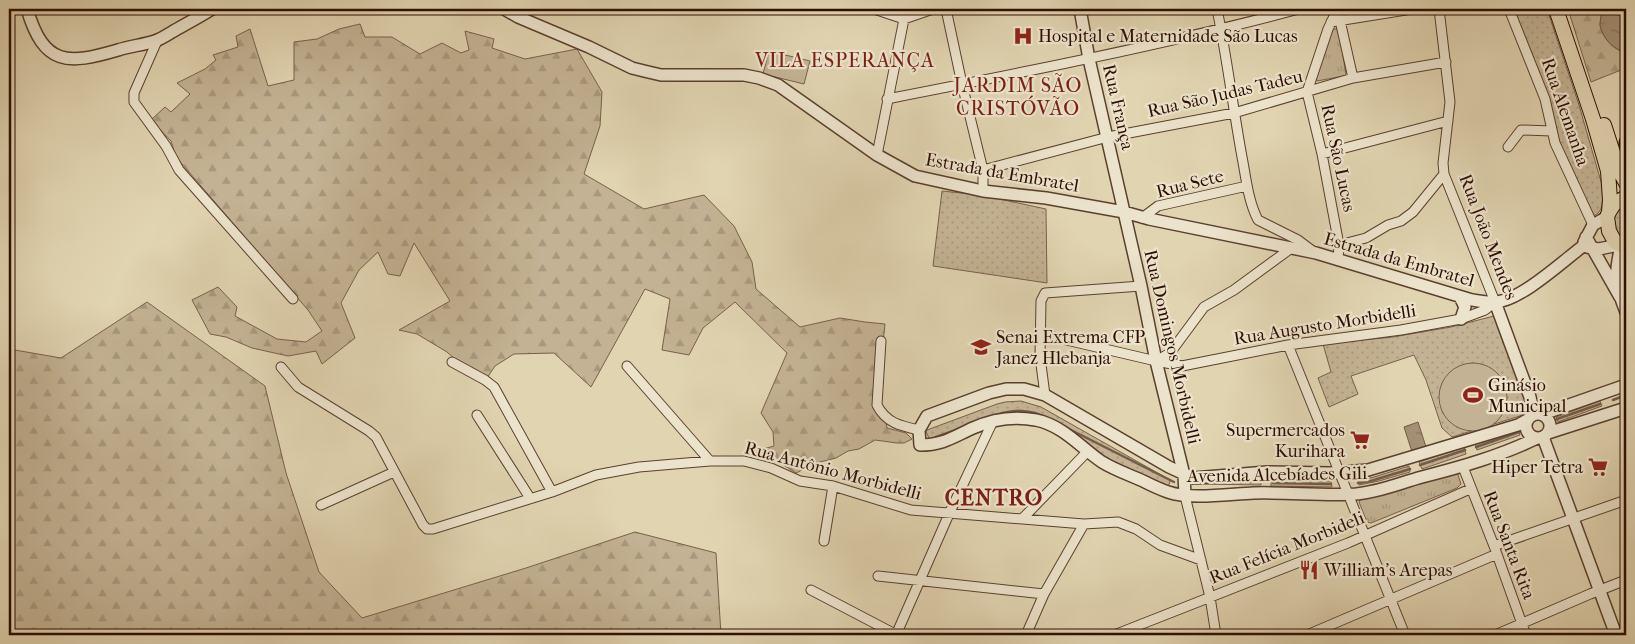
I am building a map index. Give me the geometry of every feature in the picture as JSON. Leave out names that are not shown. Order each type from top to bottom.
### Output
[{"type":"main road","points":[[1556,9],[1593,118],[1608,171],[1609,231],[1612,238],[1623,246]]},
{"type":"main road","points":[[1564,9],[1618,168],[1626,182]]},
{"type":"main road","points":[[1608,215],[1614,204],[1626,197]]},
{"type":"street","points":[[27,9],[38,38],[51,51],[62,58],[73,60],[157,41],[212,9]]},
{"type":"street","name":"Estrada da Embratel","points":[[504,9],[518,18],[589,47],[632,68],[661,75],[744,75],[778,85],[877,155],[915,176],[983,191],[1046,198],[1124,212],[1142,218],[1316,253],[1460,297],[1495,302]]},
{"type":"street","points":[[874,9],[904,19],[933,9]]},
{"type":"street","points":[[877,155],[906,9]]},
{"type":"street","points":[[946,9],[983,170],[983,191]]},
{"type":"street","name":"Rua França","points":[[1080,9],[1089,59],[1124,212]]},
{"type":"street","points":[[1217,9],[1247,186],[1255,214],[1258,220],[1298,240],[1316,253]]},
{"type":"street","points":[[888,99],[1089,59],[1221,30],[1299,9]]},
{"type":"street","points":[[1307,92],[1335,22],[1337,9]]},
{"type":"street","points":[[1335,22],[1412,9]]},
{"type":"street","name":"Rua João Mendes","points":[[1439,9],[1450,102],[1443,163],[1444,174],[1495,302],[1530,397],[1535,416]]},
{"type":"street","name":"Rua Alemanha","points":[[1509,9],[1545,99],[1555,143],[1593,225]]},
{"type":"street","points":[[1335,22],[1353,78]]},
{"type":"street","points":[[157,41],[134,93],[134,102],[166,146],[179,170],[293,299]]},
{"type":"street","name":"Rua São Judas Tadeu","points":[[983,170],[1108,137],[1234,113],[1353,78],[1446,62]]},
{"type":"street","name":"Rua São Lucas","points":[[1307,92],[1322,154],[1338,245],[1338,260]]},
{"type":"street","points":[[1322,154],[1448,121]]},
{"type":"street","points":[[1508,147],[1521,130],[1552,131]]},
{"type":"street","points":[[1338,245],[1366,238],[1388,225],[1401,221],[1413,212],[1444,174]]},
{"type":"street","name":"Rua Sete","points":[[1142,218],[1158,206],[1247,186]]},
{"type":"street","name":"Rua Domingos Morbidelli","points":[[1124,212],[1156,361],[1184,475],[1186,496],[1210,597],[1216,635]]},
{"type":"street","points":[[1495,302],[1510,299],[1587,244],[1593,225],[1608,215]]},
{"type":"street","points":[[1587,244],[1606,248],[1623,246],[1616,265],[1620,297]]},
{"type":"street","points":[[1587,244],[1620,297],[1626,312]]},
{"type":"street","points":[[1156,361],[1170,353],[1204,307],[1234,290],[1290,249]]},
{"type":"street","points":[[1045,395],[1040,357],[1041,301],[1045,292],[1141,286]]},
{"type":"street","points":[[1460,297],[1466,307],[1461,319]]},
{"type":"street","name":"Rua Augusto Morbidelli","points":[[1041,334],[1182,366],[1288,345],[1401,330],[1461,319],[1485,310],[1495,302]]},
{"type":"street","points":[[881,342],[877,405],[880,412],[892,423],[919,430]]},
{"type":"street","points":[[1288,345],[1405,635]]},
{"type":"street","points":[[452,362],[494,387],[552,492]]},
{"type":"street","points":[[627,366],[710,461]]},
{"type":"street","points":[[281,367],[298,387],[376,437],[394,472],[321,505]]},
{"type":"street","name":"Avenida Alcebíades Gili","points":[[1626,385],[1535,416],[1518,425],[1379,468],[1340,473],[1267,472],[1193,478],[1184,475],[1045,395],[1024,389],[1006,389],[990,393],[928,416],[919,430],[920,445],[933,445],[993,421],[1014,418],[1037,420],[1052,425],[1075,439],[1088,451],[1113,468],[1168,492],[1186,496],[1268,493],[1348,494],[1374,491],[1462,467],[1543,436],[1626,411]]},
{"type":"street","points":[[478,415],[530,498]]},
{"type":"street","points":[[1543,436],[1533,437],[1527,431],[1526,427],[1535,416],[1550,423],[1543,436],[1616,635]]},
{"type":"street","points":[[810,590],[896,635],[949,514],[993,421]]},
{"type":"street","points":[[1023,518],[1088,451]]},
{"type":"street","name":"Rua Antônio Morbidelli","points":[[394,472],[427,529],[433,529],[552,492],[596,475],[639,467],[710,461],[744,461],[771,468],[800,480],[834,486],[911,510],[1084,524],[1118,522],[1126,524],[1160,545],[1201,560]]},
{"type":"street","name":"Rua Santa Rita","points":[[1462,467],[1496,550],[1526,635]]},
{"type":"street","points":[[824,540],[834,486]]},
{"type":"street","name":"Rua Felícia Morbideli","points":[[1114,635],[1348,543],[1470,489]]},
{"type":"street","points":[[1307,635],[1391,600],[1496,550],[1573,518],[1626,500]]},
{"type":"street","points":[[1026,635],[1044,594],[1084,524]]},
{"type":"street","points":[[878,576],[1044,594]]},
{"type":"street","points":[[1495,635],[1626,580]]},
{"type":"green space","points":[[1514,9],[1547,9],[1579,105],[1602,185],[1601,208],[1596,215],[1592,216],[1588,213],[1555,130],[1547,96]]},
{"type":"green space","points":[[1568,9],[1602,9],[1601,30],[1609,43],[1626,53],[1626,68],[1591,82]]},
{"type":"green space","points":[[360,24],[365,37],[392,37],[420,54],[442,43],[461,53],[469,50],[465,31],[494,39],[492,48],[525,59],[577,49],[602,92],[600,126],[584,174],[644,209],[704,195],[734,226],[752,262],[756,289],[800,327],[840,318],[885,324],[877,402],[885,416],[887,428],[906,433],[912,439],[904,443],[875,440],[859,449],[848,451],[836,458],[816,463],[796,473],[760,450],[774,446],[773,432],[761,413],[787,353],[735,302],[703,328],[689,355],[662,350],[670,299],[645,289],[591,387],[554,353],[514,354],[495,366],[487,378],[457,361],[447,352],[417,334],[399,330],[450,301],[414,243],[400,276],[388,274],[378,252],[359,270],[341,303],[355,338],[322,364],[316,351],[288,356],[252,348],[226,337],[210,334],[192,300],[218,287],[237,307],[235,316],[277,339],[306,342],[322,331],[308,310],[176,157],[171,141],[151,120],[165,107],[171,112],[190,94],[177,83],[205,69],[216,60],[213,55],[238,47],[236,36],[250,29],[268,86],[294,80],[294,42],[317,39],[339,29]]},
{"type":"green space","points":[[1334,29],[1339,31],[1346,74],[1317,81],[1316,76]]},
{"type":"green space","points":[[769,51],[810,61],[804,84],[763,74]]},
{"type":"green space","points":[[942,191],[981,195],[1046,209],[1047,283],[933,266]]},
{"type":"green space","points":[[1626,201],[1626,243],[1622,242],[1611,221],[1612,214]]},
{"type":"green space","points":[[147,302],[265,386],[286,473],[319,572],[362,618],[526,568],[635,532],[716,553],[721,635],[9,635],[9,349],[61,358]]},
{"type":"green space","points":[[1494,316],[1528,410],[1520,416],[1452,437],[1442,428],[1426,380],[1414,355],[1351,376],[1358,394],[1329,407],[1318,378],[1331,372],[1323,344],[1393,337],[1451,327]]},
{"type":"green space","name":"Ginásio Municipal","points":[[1466,363],[1480,363],[1492,368],[1502,378],[1507,390],[1507,404],[1502,416],[1492,426],[1480,431],[1466,431],[1454,426],[1444,416],[1439,404],[1439,390],[1444,378],[1454,368]]},
{"type":"green space","points":[[1021,401],[1041,407],[1170,480],[1167,489],[1126,472],[1033,414],[931,442],[926,432],[997,404]]},
{"type":"green space","points":[[1600,401],[1602,406],[1558,422],[1556,417]]},
{"type":"green space","points":[[1518,429],[1520,435],[1477,450],[1475,443]]},
{"type":"green space","points":[[1464,447],[1466,454],[1422,469],[1419,462]]},
{"type":"green space","points":[[1409,466],[1410,472],[1359,485],[1358,481]]},
{"type":"green space","points":[[1457,472],[1461,484],[1457,488],[1371,523],[1367,522],[1359,502],[1361,499]]},
{"type":"green space","points":[[1197,480],[1261,480],[1261,485],[1197,484]]},
{"type":"green space","points":[[1271,480],[1331,481],[1332,487],[1271,486]]},
{"type":"water","points":[[1602,9],[1621,9],[1626,18],[1626,53],[1617,49],[1606,39],[1600,25]]},
{"type":"water","points":[[1418,422],[1427,450],[1413,455],[1404,427]]},
{"type":"waterway","points":[[1613,400],[1626,395]]},
{"type":"waterway","points":[[1557,419],[1600,404]]},
{"type":"waterway","points":[[996,415],[1022,411],[1048,418]]},
{"type":"waterway","points":[[1067,428],[1174,482]]},
{"type":"waterway","points":[[936,437],[956,430]]},
{"type":"waterway","points":[[1476,447],[1519,432]]},
{"type":"waterway","points":[[1420,465],[1465,450]]},
{"type":"waterway","points":[[1358,483],[1410,469]]},
{"type":"waterway","points":[[1213,482],[1260,482]]},
{"type":"waterway","points":[[1273,483],[1331,484]]},
{"type":"place","name":"Hospital e Maternidade São Lucas","points":[[1023,36]]},
{"type":"place","name":"Senai Extrema CFP Janez Hlebanja","points":[[981,347]]},
{"type":"place","name":"Ginásio Municipal","points":[[1473,395]]},
{"type":"place","name":"Supermercados Kurihara","points":[[1360,440]]},
{"type":"place","name":"Hiper Tetra","points":[[1598,467]]},
{"type":"place","name":"William's Arepas","points":[[1309,570]]},
{"type":"district","name":"VILA ESPERANÇA","points":[[845,60]]},
{"type":"district","name":"JARDIM SÃO CRISTÓVÃO","points":[[1018,96]]},
{"type":"district","name":"CENTRO","points":[[994,498]]}]
